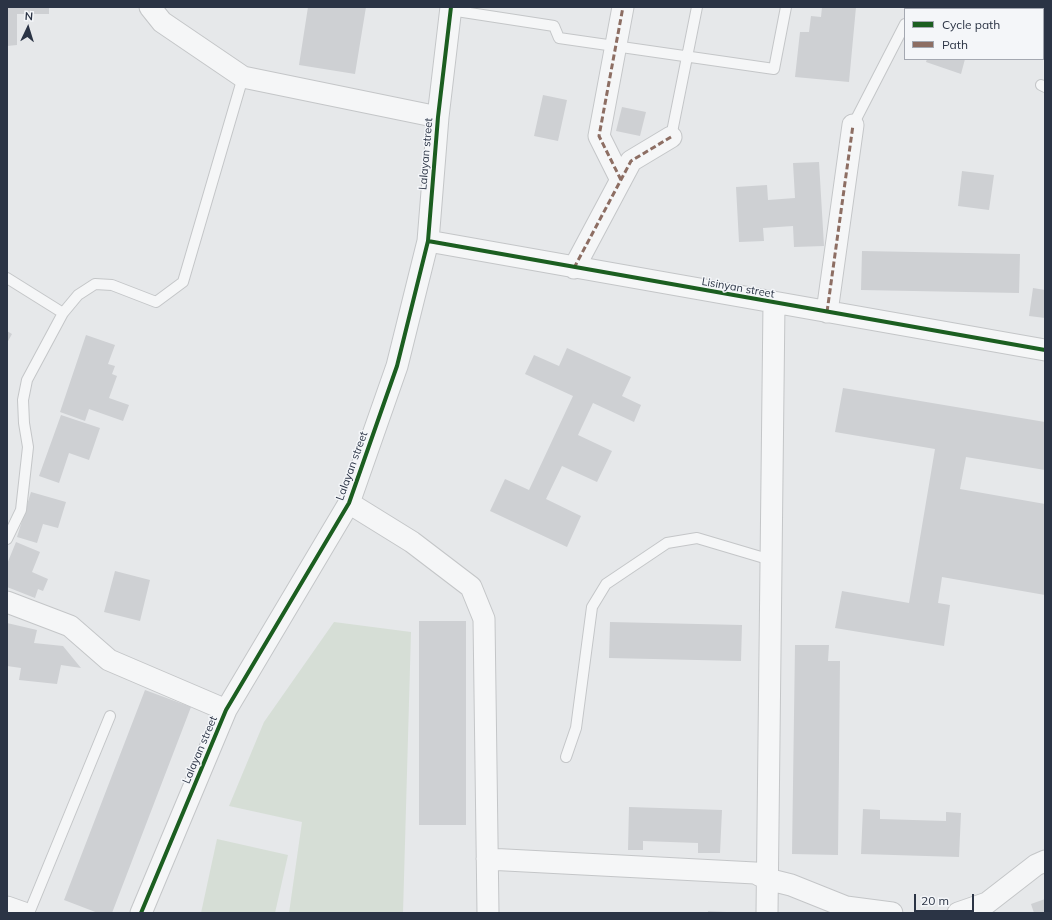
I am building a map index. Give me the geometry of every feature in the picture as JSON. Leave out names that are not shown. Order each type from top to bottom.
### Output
[{"type":"street","points":[[621,180],[599,136],[623,7]]},
{"type":"street","name":"Lalayan street","points":[[141,913],[226,710],[349,503],[397,366],[428,241],[438,117],[450,8]]},
{"type":"street","points":[[159,12],[243,76],[438,117]]},
{"type":"street","points":[[827,312],[853,125]]},
{"type":"street","points":[[574,268],[631,161],[672,137]]},
{"type":"street","name":"Lisinyan street","points":[[428,241],[1045,350]]},
{"type":"street","points":[[766,913],[774,303]]},
{"type":"street","points":[[349,503],[412,542],[471,587],[484,619],[488,913]]},
{"type":"street","points":[[7,602],[70,626],[110,660],[226,710]]},
{"type":"street","points":[[487,858],[755,873],[767,880],[791,885],[846,907],[892,913]]},
{"type":"street","points":[[958,913],[987,903],[1036,865],[1045,861]]},
{"type":"street","points":[[7,907],[24,913]]},
{"type":"lane","points":[[672,137],[697,7]]},
{"type":"lane","points":[[450,8],[554,26],[559,38],[774,69],[786,7]]},
{"type":"lane","points":[[853,125],[904,26]]},
{"type":"lane","points":[[7,539],[21,510],[28,447],[24,423],[23,400],[27,380],[63,313],[78,295],[95,284],[112,285],[156,302],[184,282],[243,76]]},
{"type":"lane","points":[[7,278],[63,313]]},
{"type":"lane","points":[[566,757],[576,728],[592,607],[606,584],[667,543],[697,538],[771,560]]},
{"type":"lane","points":[[30,913],[110,716]]},
{"type":"shaded area","points":[[334,622],[411,632],[403,913],[289,913],[302,822],[229,806],[264,722]]},
{"type":"shaded area","points":[[217,839],[288,855],[275,913],[201,913]]},
{"type":"building","points":[[7,7],[49,7],[49,14],[17,14],[17,45],[7,46]]},
{"type":"building","points":[[308,7],[366,7],[355,74],[299,65]]},
{"type":"building","points":[[822,7],[856,7],[849,82],[795,77],[800,32],[809,32],[811,16],[821,17]]},
{"type":"building","points":[[927,60],[965,60],[961,74],[926,62]]},
{"type":"building","points":[[543,95],[567,100],[558,141],[534,136]]},
{"type":"building","points":[[622,107],[646,112],[640,136],[616,131]]},
{"type":"building","points":[[819,162],[824,246],[794,247],[793,226],[763,228],[764,241],[739,242],[736,187],[767,185],[768,200],[795,198],[793,163]]},
{"type":"building","points":[[962,171],[994,175],[989,210],[958,206]]},
{"type":"building","points":[[862,251],[1020,254],[1019,293],[861,290]]},
{"type":"building","points":[[1033,288],[1045,290],[1045,318],[1029,316]]},
{"type":"building","points":[[7,331],[12,334],[7,343]]},
{"type":"building","points":[[86,335],[115,345],[108,364],[115,366],[112,374],[117,376],[109,398],[129,405],[123,421],[89,409],[85,421],[60,412]]},
{"type":"building","points":[[567,348],[631,377],[622,396],[641,405],[634,422],[593,403],[578,435],[612,451],[597,482],[562,466],[546,499],[581,516],[567,547],[490,511],[505,479],[529,490],[573,396],[525,374],[534,355],[559,366]]},
{"type":"building","points":[[843,388],[1045,422],[1045,470],[966,457],[960,489],[1045,504],[1045,595],[942,577],[938,603],[950,605],[944,646],[835,628],[842,591],[909,603],[935,449],[835,432]]},
{"type":"building","points":[[61,415],[100,428],[89,460],[69,453],[59,483],[39,476]]},
{"type":"building","points":[[31,492],[66,502],[58,528],[43,524],[37,543],[17,537]]},
{"type":"building","points":[[16,542],[40,552],[32,572],[48,579],[43,591],[38,589],[35,598],[7,587],[7,564]]},
{"type":"building","points":[[115,571],[150,580],[140,621],[104,612]]},
{"type":"building","points":[[419,621],[466,621],[466,825],[419,825]]},
{"type":"building","points":[[610,622],[742,625],[741,661],[609,658]]},
{"type":"building","points":[[7,623],[37,630],[34,643],[63,646],[81,668],[61,665],[57,684],[19,680],[21,668],[7,666]]},
{"type":"building","points":[[795,645],[829,645],[828,661],[840,661],[838,855],[792,854]]},
{"type":"building","points":[[145,690],[191,707],[112,913],[98,913],[64,900]]},
{"type":"building","points":[[629,807],[722,810],[720,853],[698,853],[698,843],[643,841],[643,850],[628,850]]},
{"type":"building","points":[[863,809],[880,810],[880,819],[946,821],[946,812],[961,813],[959,857],[861,854]]},
{"type":"building","points":[[1045,899],[1045,913],[1034,913],[1031,904]]},
{"type":"building","points":[[708,911],[727,912],[727,913],[708,913]]},
{"type":"marked path","points":[[621,180],[599,136],[623,7]]},
{"type":"marked path","points":[[827,312],[853,125]]},
{"type":"marked path","points":[[574,268],[631,161],[671,137]]},
{"type":"cycle path","points":[[141,913],[226,710],[349,503],[397,366],[428,241],[438,117],[451,7]]},
{"type":"cycle path","points":[[428,241],[1045,350]]}]
